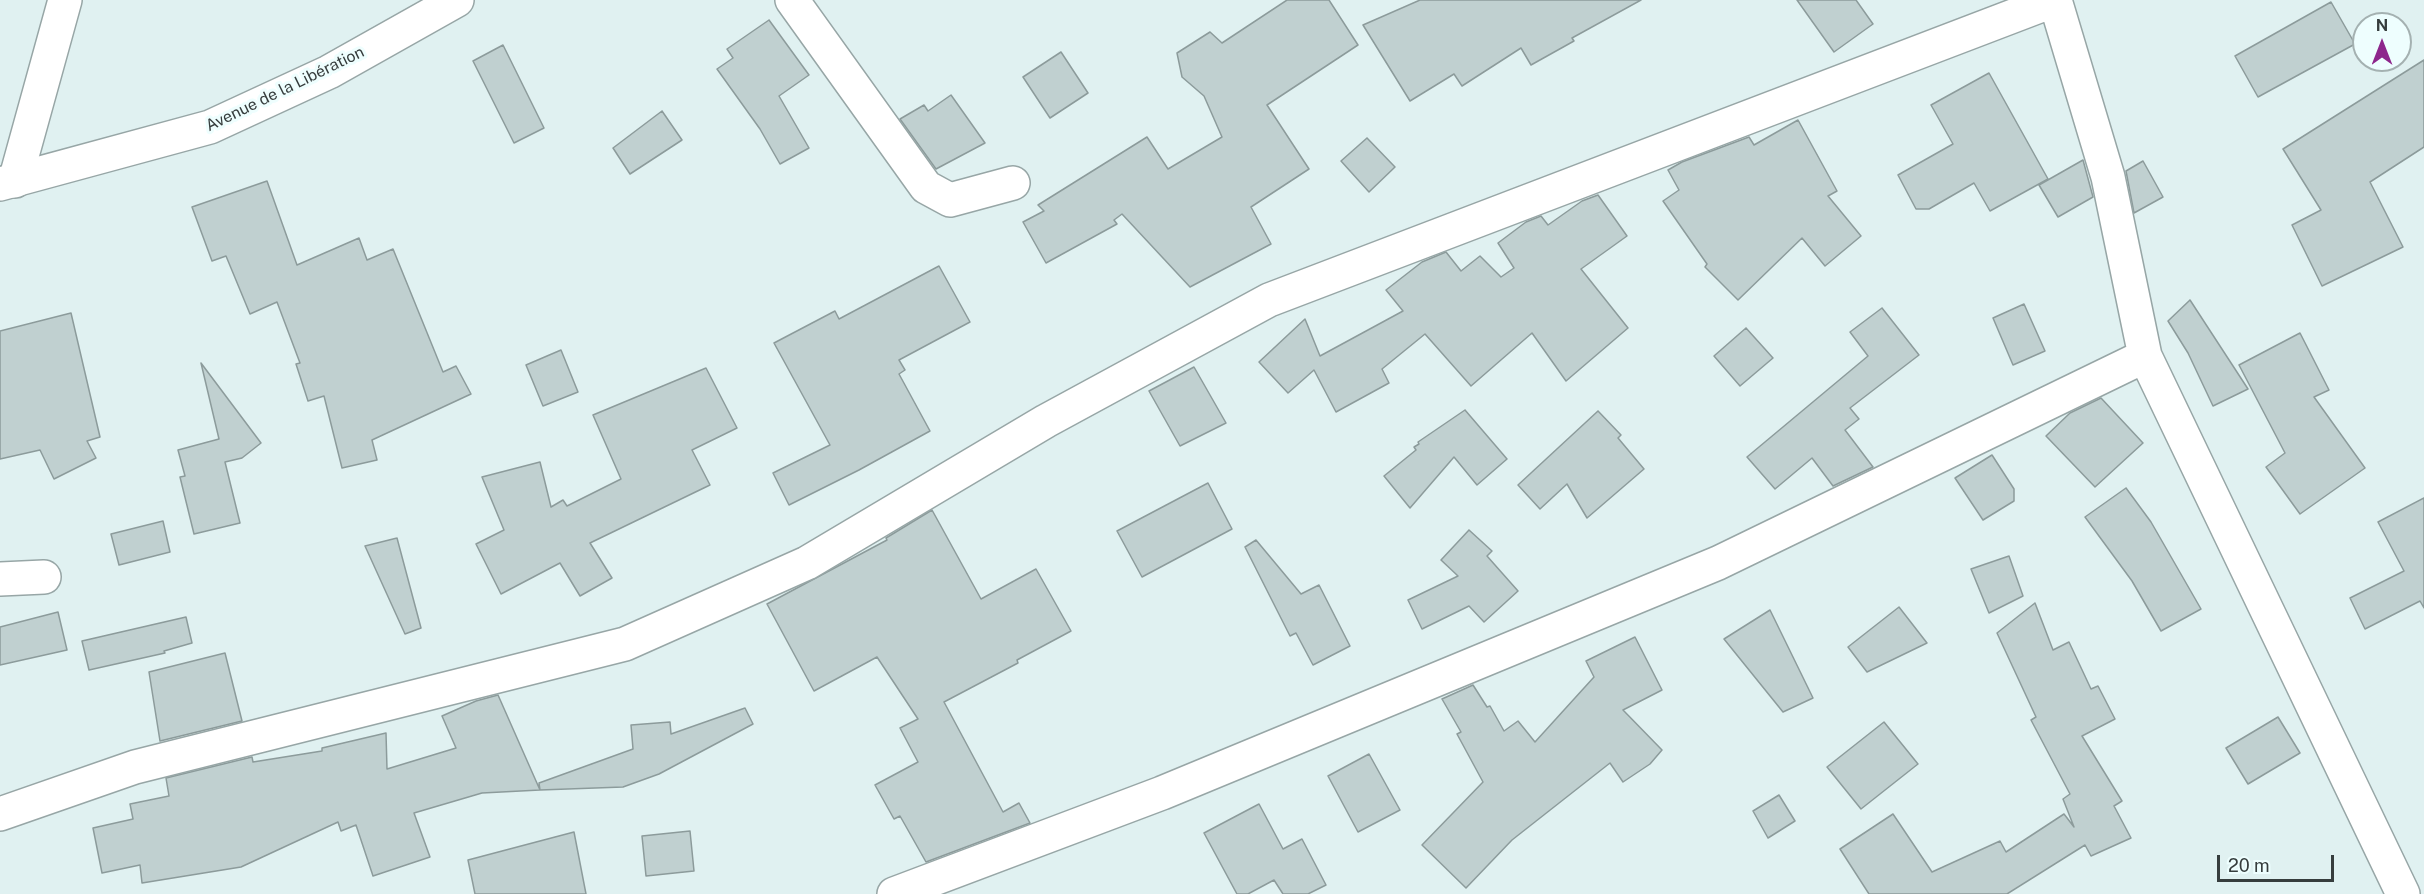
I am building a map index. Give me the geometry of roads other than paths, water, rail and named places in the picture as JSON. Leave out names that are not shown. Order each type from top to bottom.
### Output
[{"type":"main road","points":[[7,183],[65,0]]},
{"type":"main road","name":"Avenue de la Libération","points":[[7,183],[210,127],[329,72],[457,0]]},
{"type":"main road","points":[[792,0],[926,187],[950,200],[1013,183]]},
{"type":"main road","points":[[0,814],[135,767],[625,644],[807,563],[1046,421],[1269,300],[2055,0],[2108,177],[2145,356],[2403,894]]},
{"type":"main road","points":[[894,894],[1162,793],[1718,563],[2145,356]]},
{"type":"main road","points":[[0,579],[44,577]]}]
